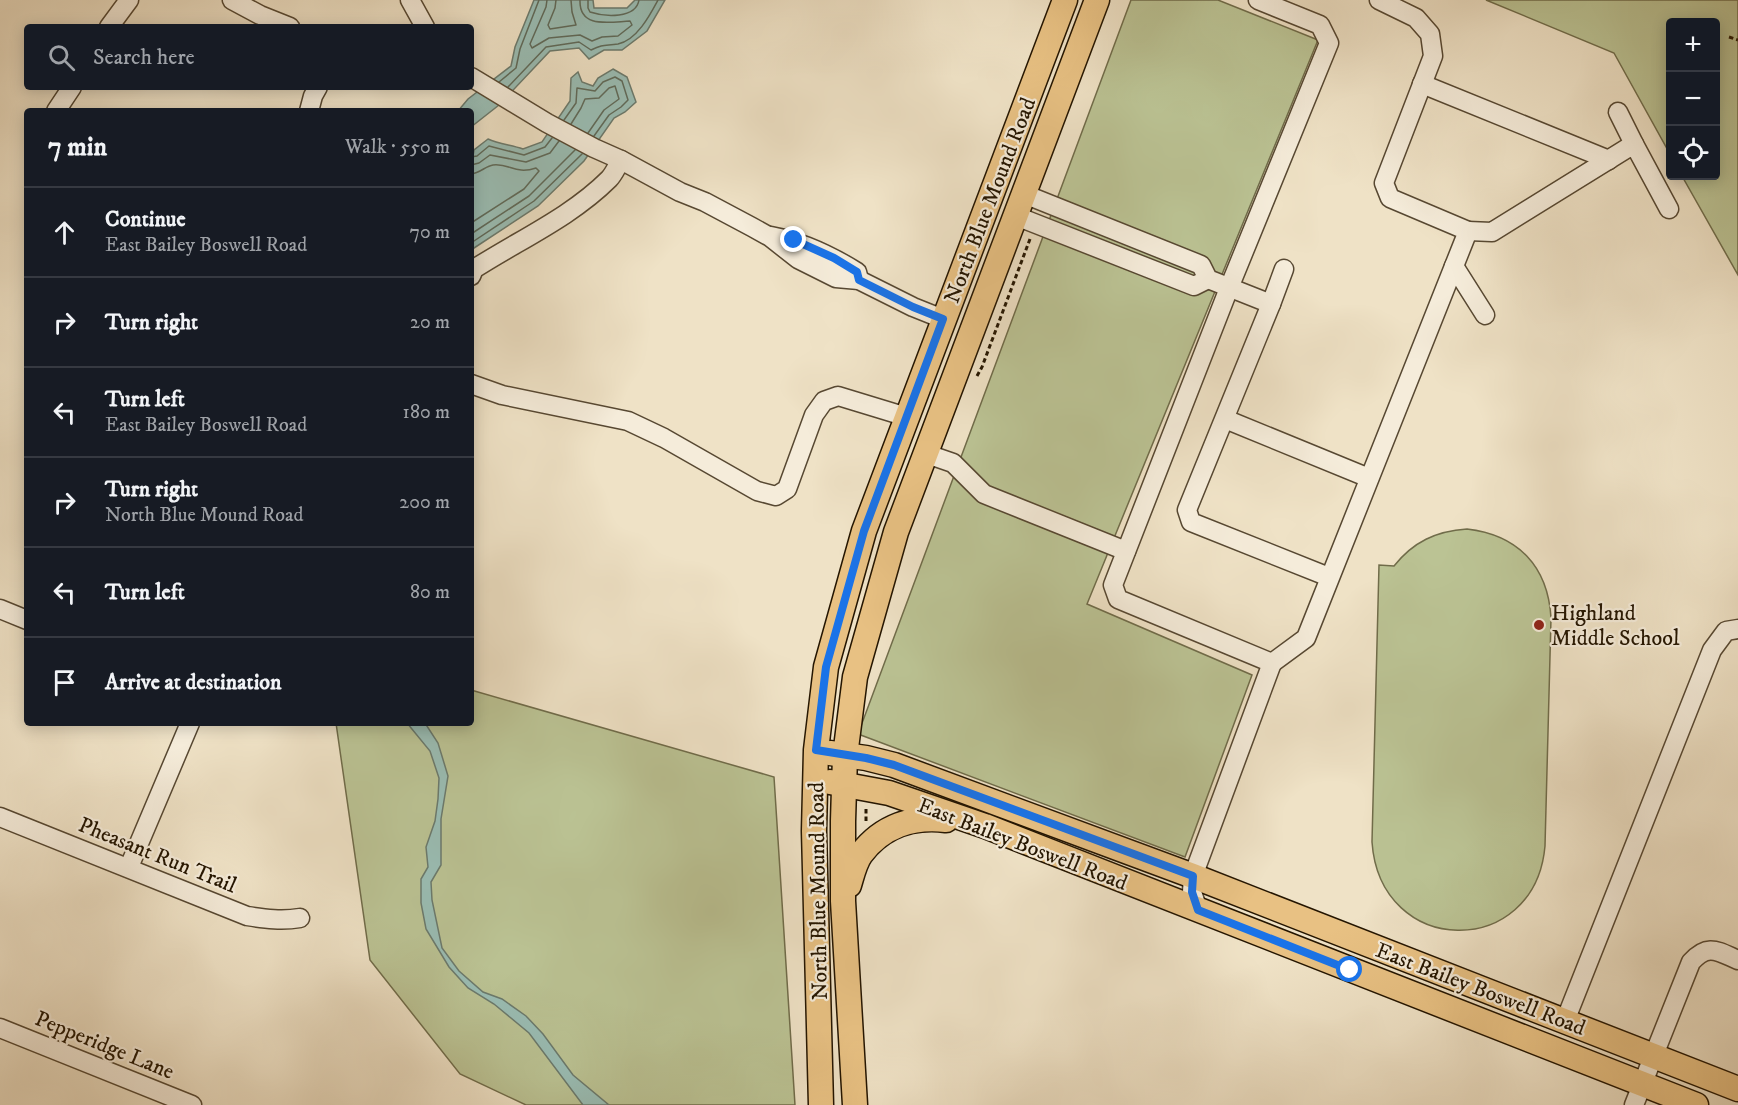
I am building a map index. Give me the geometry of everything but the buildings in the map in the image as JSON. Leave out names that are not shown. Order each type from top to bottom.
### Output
[{"type":"main road","name":"North Blue Mound Road","points":[[821,1105],[814,831],[816,750],[826,667],[864,531],[1065,0]]},
{"type":"main road","name":"North Blue Mound Road","points":[[855,1105],[843,902],[845,756],[855,677],[896,532],[924,453],[1097,0]]},
{"type":"main road","points":[[1020,205],[1006,211],[1006,197],[1047,83],[1048,45]]},
{"type":"main road","name":"East Bailey Boswell Road","points":[[816,750],[894,765],[1193,876],[1738,1089]]},
{"type":"main road","name":"East Bailey Boswell Road","points":[[816,780],[889,793],[984,826],[1459,1013],[1638,1095],[1696,1105]]},
{"type":"main road","name":"North Blue Mound Road","points":[[843,902],[860,855],[890,828],[908,821],[929,818],[984,826]]},
{"type":"main road","points":[[1346,968],[1351,957],[1359,955],[1424,978],[1466,982]]},
{"type":"main road","points":[[1459,1013],[1482,1011],[1545,1033],[1556,1032],[1565,1021]]},
{"type":"street","points":[[111,24],[129,0]]},
{"type":"street","points":[[232,0],[282,24]]},
{"type":"street","points":[[410,0],[423,24]]},
{"type":"street","points":[[1258,0],[1320,25],[1329,43],[1229,288],[1113,585],[1118,599],[1272,663]]},
{"type":"street","points":[[1379,0],[1416,18],[1430,34],[1433,56],[1384,183],[1390,198],[1468,231],[1492,232],[1634,144]]},
{"type":"street","points":[[474,79],[594,148],[767,235],[794,240],[834,258],[857,272],[859,280],[943,319]]},
{"type":"street","points":[[1422,84],[1609,160]]},
{"type":"street","points":[[58,108],[70,90]]},
{"type":"street","points":[[310,108],[316,90]]},
{"type":"street","points":[[1618,112],[1669,209]]},
{"type":"street","points":[[474,269],[540,230],[576,205],[610,178],[621,160]]},
{"type":"street","points":[[1020,205],[1194,286],[1208,279],[1270,304]]},
{"type":"street","points":[[1198,910],[1192,892],[1193,876],[1272,663],[1306,638],[1468,231]]},
{"type":"street","points":[[1454,266],[1485,315]]},
{"type":"street","points":[[1284,269],[1187,510],[1191,522],[1329,578]]},
{"type":"street","points":[[474,385],[502,395],[628,421],[664,438],[757,490],[776,496],[787,489],[814,415],[824,401],[838,396],[907,417]]},
{"type":"street","points":[[1225,419],[1369,478]]},
{"type":"street","points":[[924,453],[953,463],[984,494],[1126,551]]},
{"type":"street","points":[[0,609],[24,619]]},
{"type":"street","points":[[1565,1021],[1712,650],[1726,631],[1738,629]]},
{"type":"street","points":[[129,867],[189,726]]},
{"type":"street","name":"Pheasant Run Trail","points":[[0,817],[247,916],[268,920],[300,918]]},
{"type":"street","points":[[1638,1095],[1691,962],[1699,953],[1710,949],[1738,960]]},
{"type":"street","name":"Pepperidge Lane","points":[[0,1028],[192,1105]]},
{"type":"path","points":[[1729,37],[1738,40]]},
{"type":"path","points":[[866,801],[866,829]]},
{"type":"green space","points":[[1131,0],[1218,0],[1318,40],[1087,604],[1252,675],[1185,857],[858,734]]},
{"type":"green space","points":[[1486,0],[1738,0],[1738,275],[1684,180],[1720,180],[1720,18],[1666,18],[1666,147],[1614,53]]},
{"type":"green space","points":[[1467,529],[1501,538],[1527,556],[1544,583],[1551,618],[1545,846],[1535,883],[1515,910],[1488,925],[1458,930],[1428,924],[1401,908],[1381,880],[1372,842],[1379,565],[1394,566],[1409,550],[1426,539],[1445,532]]},
{"type":"green space","points":[[474,691],[774,777],[795,1105],[526,1105],[460,1074],[370,960],[336,726],[474,726]]},
{"type":"water","points":[[534,0],[593,0],[594,8],[627,8],[635,0],[665,0],[647,31],[622,50],[604,50],[589,59],[579,48],[550,51],[499,105],[474,125],[474,108],[460,108],[468,99],[511,66],[515,47]]},
{"type":"water","points":[[613,69],[627,77],[636,102],[614,118],[584,161],[538,206],[474,248],[474,150],[488,139],[523,149],[542,142],[570,101],[571,78],[578,72],[582,82],[593,86],[598,78]]},
{"type":"water","points":[[409,726],[427,726],[438,743],[448,776],[441,819],[441,865],[431,882],[432,900],[442,948],[459,971],[483,992],[502,999],[526,1016],[543,1034],[573,1075],[609,1105],[583,1105],[529,1033],[494,1004],[468,988],[449,967],[426,929],[421,903],[421,879],[428,867],[426,847],[435,821],[439,778],[430,751]]},
{"type":"place","name":"Highland Middle School","points":[[1539,625]]},
{"type":"route","points":[[794,240],[834,258],[857,272],[859,280],[943,319],[864,531],[826,667],[816,750],[894,765],[1193,876],[1192,892],[1198,910],[1350,970]]}]
